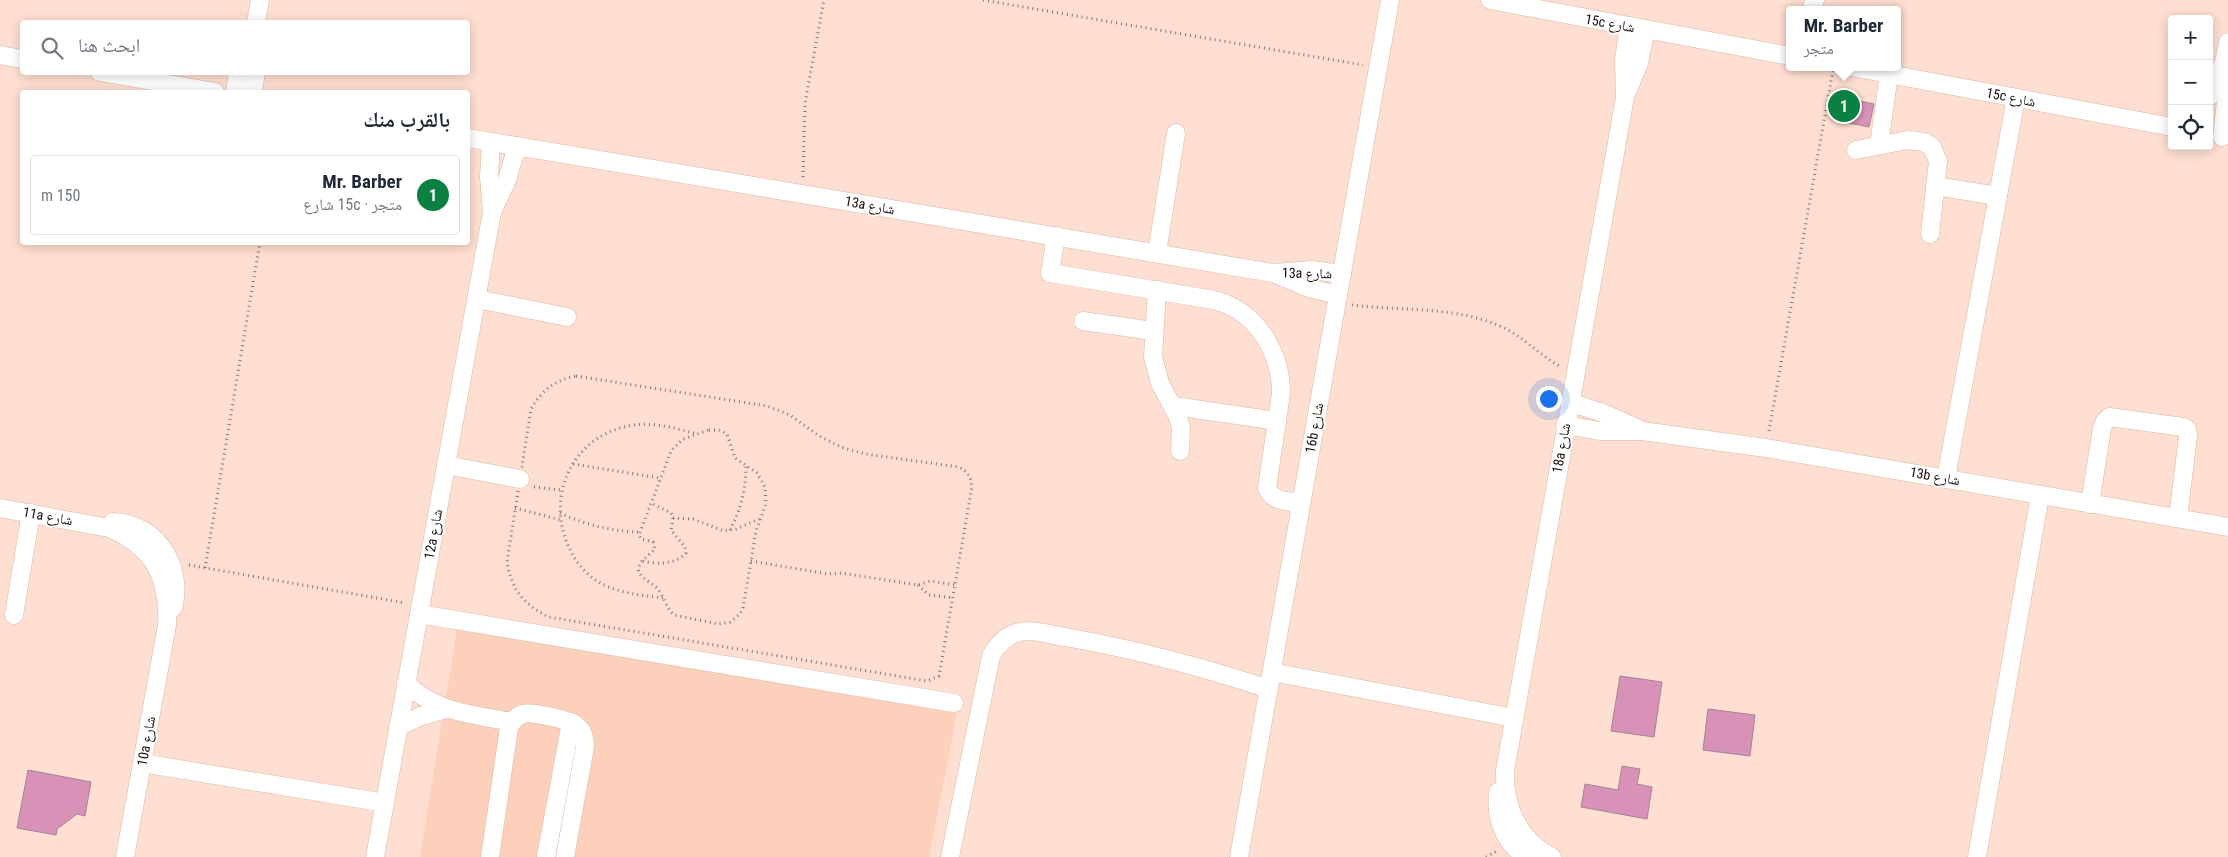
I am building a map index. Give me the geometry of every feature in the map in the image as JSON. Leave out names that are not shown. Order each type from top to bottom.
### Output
[{"type":"street","points":[[256,20],[260,0]]},
{"type":"street","name":"16b شارع","points":[[1239,857],[1390,0]]},
{"type":"street","name":"15c شارع","points":[[1490,0],[1786,55]]},
{"type":"street","name":"18a شارع","points":[[1517,839],[1514,820],[1507,804],[1504,787],[1505,771],[1569,402],[1625,97],[1624,60],[1629,26]]},
{"type":"street","name":"18a شارع","points":[[1625,97],[1639,63],[1646,29]]},
{"type":"street","points":[[2213,88],[2224,62],[2228,42]]},
{"type":"street","points":[[0,55],[20,59]]},
{"type":"street","points":[[2220,136],[2226,101],[2224,62]]},
{"type":"street","name":"15c شارع","points":[[1873,71],[2168,126]]},
{"type":"street","points":[[1880,145],[1889,74]]},
{"type":"street","points":[[117,75],[204,90]]},
{"type":"street","points":[[235,90],[238,75]]},
{"type":"street","points":[[253,90],[256,75]]},
{"type":"street","points":[[1946,478],[2016,98]]},
{"type":"street","points":[[1157,253],[1176,133]]},
{"type":"street","name":"13a شارع","points":[[470,138],[1273,273],[1337,299]]},
{"type":"street","points":[[1856,150],[1908,140],[1928,144],[1937,156],[1930,234]]},
{"type":"street","name":"12a شارع","points":[[375,857],[492,212],[489,177],[491,142]]},
{"type":"street","name":"12a شارع","points":[[492,212],[507,180],[517,146]]},
{"type":"street","points":[[1935,186],[1998,196]]},
{"type":"street","points":[[1056,236],[1050,273],[1224,302],[1242,312],[1260,329],[1268,340],[1279,366],[1281,394],[1268,483],[1269,492],[1276,499],[1301,503]]},
{"type":"street","name":"13a شارع","points":[[1273,273],[1312,270],[1342,274]]},
{"type":"street","points":[[1157,290],[1152,344],[1160,383],[1174,406],[1181,428],[1180,450]]},
{"type":"street","points":[[477,299],[567,318]]},
{"type":"street","points":[[1083,321],[1153,331]]},
{"type":"street","name":"13b شارع","points":[[1569,402],[1603,413],[1642,431]]},
{"type":"street","points":[[1174,406],[1277,420]]},
{"type":"street","points":[[2090,504],[2102,428],[2105,420],[2109,417],[2183,426],[2187,429],[2188,436],[2178,518]]},
{"type":"street","name":"13b شارع","points":[[1565,425],[1600,431],[1642,431],[1766,448],[2228,527]]},
{"type":"street","points":[[446,465],[519,482]]},
{"type":"street","points":[[1977,857],[2040,496]]},
{"type":"street","name":"11a شارع","points":[[0,508],[95,524],[122,533],[163,562]]},
{"type":"street","points":[[14,615],[32,513]]},
{"type":"street","name":"10a شارع","points":[[125,857],[167,625],[163,562]]},
{"type":"street","points":[[419,610],[954,703]]},
{"type":"street","points":[[950,857],[991,656],[997,645],[1006,637],[1017,632],[1028,631],[1085,641],[1163,657],[1268,689]]},
{"type":"street","points":[[1272,672],[1514,718]]},
{"type":"street","points":[[406,683],[424,699],[446,709],[512,722]]},
{"type":"street","points":[[398,727],[421,716],[446,709]]},
{"type":"street","points":[[490,857],[509,728],[516,717],[528,713],[571,722],[582,732],[585,747],[565,857]]},
{"type":"street","points":[[546,857],[571,722]]},
{"type":"street","points":[[142,763],[385,803]]},
{"type":"street","points":[[1517,839],[1526,857]]},
{"type":"street","points":[[1517,839],[1552,857]]},
{"type":"path","points":[[800,193],[805,153],[805,102],[824,0]]},
{"type":"path","points":[[983,0],[1378,68]]},
{"type":"path","points":[[1766,448],[1833,71]]},
{"type":"path","points":[[205,568],[259,245]]},
{"type":"path","points":[[1337,299],[1477,318],[1520,336],[1556,364],[1575,372]]},
{"type":"path","points":[[588,376],[767,406],[790,414],[819,436],[840,447],[864,454],[959,467],[969,475],[972,487],[941,672],[935,679],[927,681],[549,617],[536,611],[524,602],[515,590],[509,576],[507,562],[508,547],[515,508],[531,410],[544,390],[565,378],[588,376]]},
{"type":"path","points":[[663,598],[614,589],[589,575],[570,550],[561,520],[561,490],[573,464],[597,439],[627,427],[658,425],[698,434]]},
{"type":"path","points":[[714,429],[723,431],[729,439],[735,458],[757,473],[765,487],[766,504],[759,519],[743,608],[740,614],[730,622],[718,624],[674,615],[669,611],[656,588],[640,575],[638,568],[642,561],[656,549],[653,542],[641,539],[639,532],[674,446],[683,439],[698,434],[714,429]]},
{"type":"path","points":[[573,464],[617,469],[660,478]]},
{"type":"path","points":[[730,530],[742,499],[746,466]]},
{"type":"path","points":[[519,482],[561,490]]},
{"type":"path","points":[[642,561],[662,564],[684,555],[685,547],[671,530],[673,518],[668,511],[650,503]]},
{"type":"path","points":[[515,508],[561,520]]},
{"type":"path","points":[[560,513],[598,527],[639,532]]},
{"type":"path","points":[[673,518],[693,518],[718,529],[730,530],[759,519]]},
{"type":"path","points":[[751,561],[828,574],[841,573],[918,585],[930,581],[956,585]]},
{"type":"path","points":[[163,562],[205,568],[419,610]]},
{"type":"path","points":[[918,585],[929,595],[954,598]]},
{"type":"shaded area","points":[[458,623],[957,713],[929,857],[420,857]]},
{"type":"building","points":[[1839,97],[1874,104],[1869,127],[1834,120]]},
{"type":"building","points":[[1620,676],[1662,682],[1654,737],[1611,731]]},
{"type":"building","points":[[1708,709],[1755,715],[1750,756],[1703,750]]},
{"type":"building","points":[[1622,766],[1640,769],[1637,784],[1652,787],[1647,819],[1581,807],[1585,784],[1618,790]]},
{"type":"building","points":[[28,770],[91,782],[85,816],[77,814],[57,829],[56,835],[17,828]]},
{"type":"place","name":"Mr. Barber","points":[[1844,106]]}]
